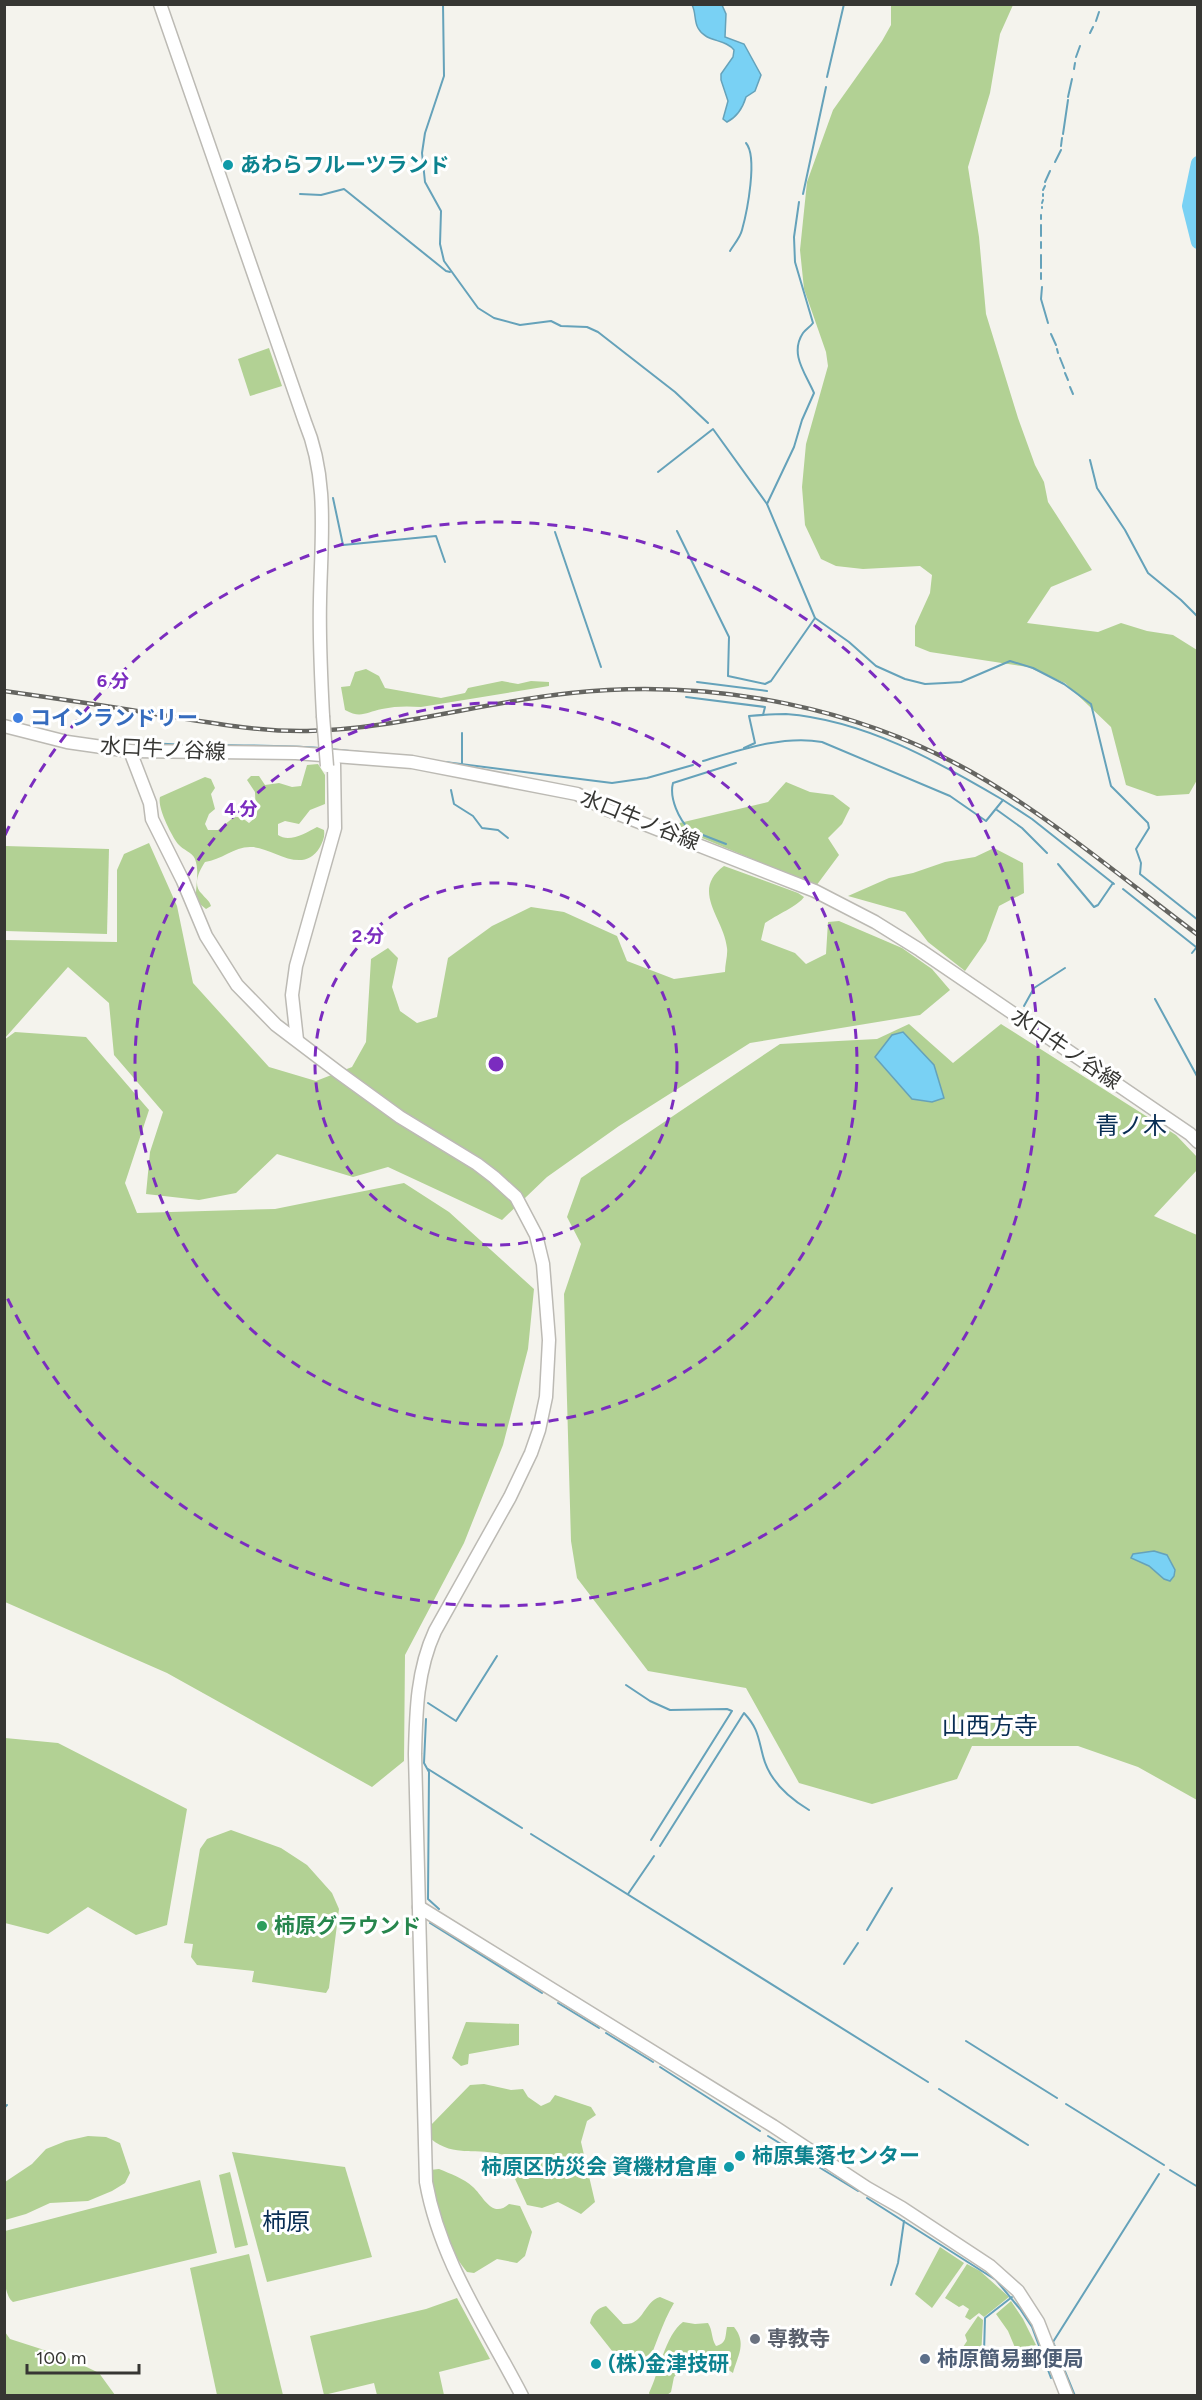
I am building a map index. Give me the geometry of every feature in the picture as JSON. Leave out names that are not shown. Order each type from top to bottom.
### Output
[{"type":"street","points":[[160,4],[297,401],[314,444],[319,471],[322,510],[320,603],[330,765],[327,856],[296,966],[292,995],[297,1040]]},
{"type":"street","name":"水口牛ノ谷線","points":[[4,726],[67,742],[130,751],[296,753],[400,761],[577,794],[606,808],[815,891],[875,922],[1153,1108],[1190,1134],[1197,1142]]},
{"type":"street","points":[[130,751],[150,803],[152,819],[183,880],[206,936],[237,985],[276,1025],[400,1117],[477,1164],[516,1197],[536,1235],[543,1264],[549,1340],[546,1397],[539,1430],[510,1497],[425,1653],[416,1703],[418,1907],[425,2176],[430,2205],[440,2238],[464,2291],[522,2396]]},
{"type":"street","points":[[418,1907],[773,2126],[990,2266],[1018,2291],[1038,2322],[1067,2396]]},
{"type":"green space","points":[[891,5],[1013,5],[1000,34],[990,93],[968,167],[979,237],[986,314],[1018,418],[1035,465],[1044,482],[1048,502],[1092,570],[1051,587],[1027,623],[1098,632],[1121,623],[1147,631],[1173,635],[1197,650],[1197,780],[1189,794],[1157,796],[1126,785],[1111,727],[1065,683],[1028,667],[930,652],[915,646],[915,626],[930,593],[932,575],[920,566],[863,569],[836,566],[821,559],[805,525],[802,487],[806,444],[828,366],[826,352],[804,289],[800,250],[807,182],[833,110],[891,25]]},
{"type":"green space","points":[[269,348],[282,386],[250,396],[238,359]]},
{"type":"green space","points":[[366,669],[379,676],[385,688],[441,698],[465,693],[468,688],[502,681],[518,684],[531,681],[549,682],[549,686],[421,707],[392,707],[360,714],[351,713],[345,710],[341,687],[350,686],[355,672]]},
{"type":"green space","points":[[318,764],[325,775],[325,804],[310,810],[299,824],[285,821],[278,824],[278,835],[287,838],[298,836],[317,827],[324,830],[322,843],[313,856],[305,860],[296,860],[259,848],[238,849],[205,862],[199,874],[197,886],[211,906],[206,909],[196,901],[195,859],[178,844],[172,834],[163,814],[160,797],[205,777],[211,779],[215,788],[211,794],[215,809],[209,814],[205,824],[208,830],[218,830],[234,817],[241,817],[249,823],[256,817],[255,792],[247,780],[251,776],[259,776],[265,785],[279,783],[292,787],[301,786],[307,765]]},
{"type":"green space","points":[[786,782],[810,792],[833,795],[850,808],[842,824],[828,838],[839,855],[816,886],[671,825],[768,802]]},
{"type":"green space","points":[[149,843],[177,906],[193,983],[269,1067],[316,1081],[352,1067],[366,1042],[371,959],[388,948],[398,958],[392,987],[400,1011],[417,1023],[437,1017],[448,958],[492,926],[531,907],[564,912],[617,936],[627,961],[674,979],[725,972],[727,948],[725,937],[709,895],[714,875],[724,866],[804,897],[765,923],[761,940],[795,953],[806,964],[826,954],[828,922],[839,921],[902,948],[932,969],[950,990],[920,1015],[750,1043],[619,1126],[547,1177],[502,1220],[388,1167],[353,1177],[277,1154],[236,1193],[199,1200],[146,1194],[150,1152],[163,1112],[114,1055],[109,1003],[68,967],[5,1038],[5,940],[117,942],[117,870],[124,854]]},
{"type":"green space","points":[[5,846],[109,849],[107,934],[5,931]]},
{"type":"green space","points":[[994,848],[1023,863],[1024,893],[999,906],[986,941],[965,971],[928,942],[905,912],[848,896],[889,878],[945,862],[975,857]]},
{"type":"green space","points":[[909,1024],[953,1063],[1001,1024],[1176,1135],[1197,1157],[1197,1170],[1154,1216],[1197,1235],[1197,1800],[1138,1767],[1078,1746],[972,1746],[957,1779],[872,1804],[799,1783],[746,1688],[648,1671],[577,1578],[571,1541],[564,1294],[581,1244],[567,1217],[581,1178],[780,1044],[877,1039]]},
{"type":"green space","points":[[15,1032],[86,1037],[149,1110],[125,1183],[137,1213],[275,1209],[404,1183],[449,1212],[534,1289],[528,1349],[503,1445],[464,1543],[405,1655],[404,1761],[372,1787],[167,1673],[5,1602],[4,1040]]},
{"type":"green space","points":[[5,1738],[58,1743],[187,1809],[167,1925],[136,1935],[88,1907],[48,1934],[5,1923]]},
{"type":"green space","name":"柿原グラウンド","points":[[231,1830],[281,1848],[307,1865],[332,1893],[339,1909],[329,1988],[326,1993],[252,1982],[254,1971],[197,1965],[191,1957],[193,1944],[184,1943],[200,1849],[207,1839]]},
{"type":"green space","points":[[466,2022],[519,2024],[519,2045],[469,2054],[468,2064],[461,2066],[452,2058]]},
{"type":"green space","points":[[484,2084],[511,2090],[523,2089],[528,2097],[541,2106],[550,2102],[555,2095],[591,2107],[596,2115],[587,2121],[581,2142],[595,2202],[581,2214],[558,2202],[542,2208],[527,2205],[504,2155],[457,2150],[440,2145],[431,2139],[430,2126],[470,2085]]},
{"type":"green space","points":[[88,2136],[106,2137],[120,2143],[130,2173],[125,2183],[88,2201],[50,2203],[26,2214],[5,2220],[5,2182],[32,2164],[46,2149]]},
{"type":"green space","points":[[232,2152],[345,2167],[372,2257],[267,2282]]},
{"type":"green space","points":[[439,2169],[469,2184],[493,2208],[503,2208],[509,2204],[520,2206],[532,2232],[525,2256],[517,2263],[497,2259],[474,2273],[467,2272],[446,2237],[437,2210],[430,2170]]},
{"type":"green space","points":[[230,2172],[248,2245],[235,2248],[219,2175]]},
{"type":"green space","points":[[200,2180],[217,2253],[13,2302],[9,2297],[4,2280],[5,2231]]},
{"type":"green space","points":[[940,2247],[964,2263],[932,2308],[915,2294]]},
{"type":"green space","points":[[249,2254],[283,2395],[217,2395],[190,2268]]},
{"type":"green space","points":[[967,2264],[980,2271],[1009,2297],[984,2317],[979,2313],[970,2320],[965,2317],[969,2309],[963,2305],[959,2307],[945,2298]]},
{"type":"green space","points":[[660,2297],[674,2303],[645,2370],[635,2373],[628,2371],[590,2323],[592,2317],[595,2312],[606,2306],[623,2324],[630,2324]]},
{"type":"green space","points":[[457,2298],[490,2359],[439,2372],[444,2395],[377,2395],[374,2383],[324,2395],[310,2336],[426,2309]]},
{"type":"green space","points":[[1011,2301],[1036,2345],[1016,2350],[1008,2331],[996,2314]]},
{"type":"green space","points":[[978,2316],[983,2320],[981,2356],[959,2358],[959,2353],[967,2341],[965,2335]]},
{"type":"green space","points":[[683,2322],[708,2323],[716,2346],[724,2341],[727,2327],[734,2327],[741,2344],[733,2373],[715,2360],[702,2358],[674,2377],[671,2392],[667,2395],[650,2395],[667,2345]]},
{"type":"green space","points":[[5,2332],[10,2339],[66,2357],[99,2373],[115,2395],[5,2395]]},
{"type":"water","points":[[692,5],[722,5],[726,14],[725,37],[744,44],[761,75],[755,91],[746,97],[739,111],[727,122],[723,119],[728,101],[721,74],[733,57],[734,50],[701,33]]},
{"type":"water","points":[[903,1032],[934,1065],[944,1098],[932,1102],[912,1099],[875,1057],[892,1035]]},
{"type":"water","points":[[1154,1551],[1167,1555],[1175,1570],[1170,1581],[1164,1579],[1149,1566],[1131,1558],[1133,1554]]},
{"type":"waterway","points":[[443,4],[444,76],[425,133],[422,153],[425,182],[441,211],[440,244],[444,261],[478,308],[494,318],[520,325],[551,321],[561,326],[587,327],[598,332],[675,392],[708,423]]},
{"type":"waterway","points":[[827,77],[844,4]]},
{"type":"waterway","points":[[1096,21],[1099,12]]},
{"type":"waterway","points":[[1090,33],[1093,27]]},
{"type":"waterway","points":[[1076,57],[1080,46]]},
{"type":"waterway","points":[[1074,69],[1075,63]]},
{"type":"waterway","points":[[1068,97],[1072,79]]},
{"type":"waterway","points":[[803,194],[826,87]]},
{"type":"waterway","points":[[1063,134],[1068,100]]},
{"type":"waterway","points":[[1061,146],[1062,138]]},
{"type":"waterway","points":[[730,251],[741,233],[749,198],[751,160],[746,143]]},
{"type":"waterway","points":[[1055,162],[1061,150]]},
{"type":"waterway","points":[[1198,163],[1189,206],[1198,242]]},
{"type":"waterway","points":[[1045,182],[1050,171]]},
{"type":"waterway","points":[[1043,190],[1045,186]]},
{"type":"waterway","points":[[300,194],[321,195],[344,189],[450,272]]},
{"type":"waterway","points":[[767,504],[794,447],[802,420],[814,393],[798,356],[799,341],[813,323],[795,262],[794,237],[799,202]]},
{"type":"waterway","points":[[1041,225],[1041,236]]},
{"type":"waterway","points":[[1041,242],[1041,248]]},
{"type":"waterway","points":[[1041,255],[1041,268]]},
{"type":"waterway","points":[[1041,273],[1041,279]]},
{"type":"waterway","points":[[1042,287],[1041,299],[1048,323]]},
{"type":"waterway","points":[[1051,334],[1056,345]]},
{"type":"waterway","points":[[1057,349],[1058,353]]},
{"type":"waterway","points":[[1060,358],[1064,368]]},
{"type":"waterway","points":[[1065,373],[1068,380]]},
{"type":"waterway","points":[[1070,387],[1073,394]]},
{"type":"waterway","points":[[658,472],[713,429],[767,504],[815,618],[849,642],[876,666],[905,679],[925,684],[961,682],[1010,661],[1033,668],[1064,684],[1091,704],[1111,786],[1148,823],[1149,828],[1136,849],[1141,863],[1140,874],[1198,920]]},
{"type":"waterway","points":[[1090,460],[1097,488],[1125,530],[1148,573],[1198,617]]},
{"type":"waterway","points":[[333,498],[343,545],[436,536],[445,562]]},
{"type":"waterway","points":[[677,531],[729,637],[728,676],[765,684],[771,681],[815,618]]},
{"type":"waterway","points":[[555,532],[601,667]]},
{"type":"waterway","points":[[697,682],[767,691]]},
{"type":"waterway","points":[[686,697],[765,707],[763,715]]},
{"type":"waterway","points":[[744,748],[755,743],[749,716],[786,714],[815,718],[844,724],[899,745],[926,757],[1003,800]]},
{"type":"waterway","points":[[462,733],[462,763]]},
{"type":"waterway","points":[[105,739],[159,744],[320,748]]},
{"type":"waterway","points":[[703,761],[777,742],[792,740],[822,742],[950,796],[986,821],[1003,800],[1032,819],[1114,884]]},
{"type":"waterway","points":[[329,749],[380,754]]},
{"type":"waterway","points":[[445,762],[612,783],[647,778],[693,765]]},
{"type":"waterway","points":[[726,844],[690,830],[682,821],[676,808],[672,789],[673,783],[736,763]]},
{"type":"waterway","points":[[451,790],[454,804],[473,816],[482,828],[498,830],[508,838]]},
{"type":"waterway","points":[[997,810],[1022,828],[1047,853]]},
{"type":"waterway","points":[[1058,864],[1094,907],[1098,905],[1113,883]]},
{"type":"waterway","points":[[1123,889],[1196,947]]},
{"type":"waterway","points":[[1192,953],[1196,948]]},
{"type":"waterway","points":[[1024,1006],[1034,988],[1065,968]]},
{"type":"waterway","points":[[1155,999],[1198,1078]]},
{"type":"waterway","points":[[428,1703],[456,1721],[497,1656]]},
{"type":"waterway","points":[[626,1685],[650,1701],[670,1710],[727,1709],[732,1711],[651,1840]]},
{"type":"waterway","points":[[660,1846],[744,1713],[755,1728],[770,1773],[787,1794],[809,1810]]},
{"type":"waterway","points":[[426,1719],[424,1763],[429,1772],[428,1899],[439,1909]]},
{"type":"waterway","points":[[428,1769],[522,1828]]},
{"type":"waterway","points":[[531,1834],[928,2082]]},
{"type":"waterway","points":[[628,1894],[654,1856]]},
{"type":"waterway","points":[[867,1930],[892,1888]]},
{"type":"waterway","points":[[430,1923],[542,1993]]},
{"type":"waterway","points":[[844,1964],[858,1943]]},
{"type":"waterway","points":[[558,2003],[599,2028]]},
{"type":"waterway","points":[[606,2033],[653,2062]]},
{"type":"waterway","points":[[966,2041],[1057,2098]]},
{"type":"waterway","points":[[660,2067],[760,2131]]},
{"type":"waterway","points":[[939,2089],[1028,2145]]},
{"type":"waterway","points":[[1066,2104],[1164,2165]]},
{"type":"waterway","points":[[4,2108],[7,2105]]},
{"type":"waterway","points":[[768,2136],[858,2191]]},
{"type":"waterway","points":[[1170,2170],[1198,2187]]},
{"type":"waterway","points":[[1075,2396],[1053,2342],[1159,2174]]},
{"type":"waterway","points":[[867,2198],[996,2280],[1032,2327],[1051,2378]]},
{"type":"waterway","points":[[891,2285],[898,2263],[904,2221]]},
{"type":"waterway","points":[[984,2353],[985,2318],[1012,2297]]},
{"type":"railway","points":[[4,691],[228,725],[287,731],[374,725],[538,697],[625,689],[679,690],[733,695],[786,704],[839,717],[890,734],[940,755],[987,781],[1068,836],[1198,935]]},
{"type":"place","name":"あわらフルーツランド","points":[[228,165]]},
{"type":"place","name":"コインランドリー","points":[[18,718]]},
{"type":"place","name":"柿原グラウンド","points":[[262,1926]]},
{"type":"place","name":"柿原集落センター","points":[[740,2156]]},
{"type":"place","name":"柿原区防災会 資機材倉庫","points":[[729,2167]]},
{"type":"place","name":"専教寺","points":[[755,2339]]},
{"type":"place","name":"柿原簡易郵便局","points":[[925,2359]]},
{"type":"place","name":"(株)金津技研","points":[[596,2364]]},
{"type":"district","name":"青ノ木","points":[[1131,1126]]},
{"type":"district","name":"山西方寺","points":[[990,1726]]},
{"type":"district","name":"柿原","points":[[286,2222]]}]
